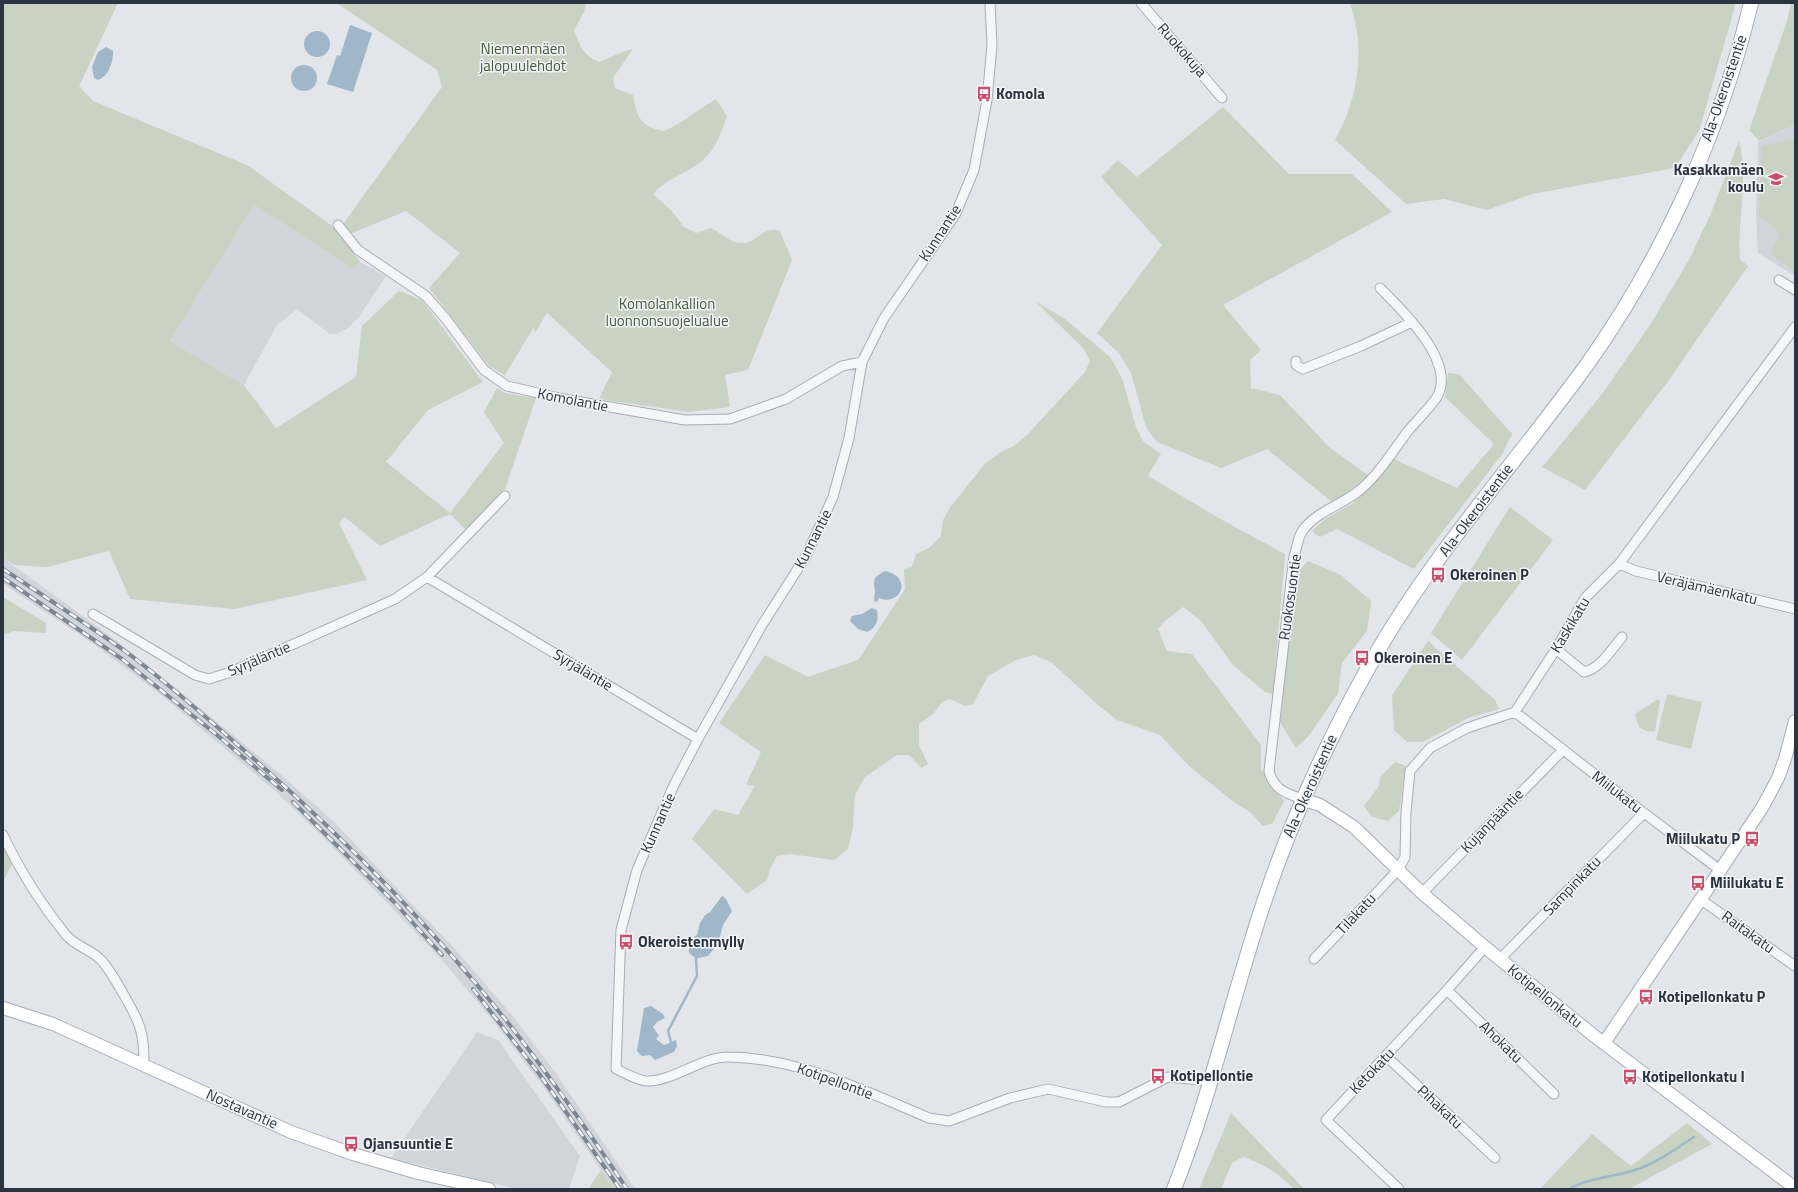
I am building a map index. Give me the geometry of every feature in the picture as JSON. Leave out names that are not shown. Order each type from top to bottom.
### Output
[{"type":"main road","name":"Ala-Okeroistentie","points":[[1174,1189],[1192,1144],[1263,904],[1302,799],[1319,762],[1367,669],[1403,610],[1458,534],[1587,364],[1636,287],[1660,245],[1691,180],[1717,114],[1739,47],[1750,3]]},
{"type":"street","name":"Kunnantie","points":[[616,1069],[621,930],[637,870],[673,787],[698,739],[762,625],[806,556],[833,497],[849,438],[862,362],[884,318],[956,215],[974,170],[988,93],[992,45],[990,3]]},
{"type":"street","name":"Ruokokuja","points":[[1141,3],[1222,98]]},
{"type":"street","name":"Komolantie","points":[[338,225],[358,250],[426,296],[446,319],[484,370],[507,386],[564,399],[685,420],[730,418],[786,399],[842,366],[862,362]]},
{"type":"street","points":[[1779,280],[1795,290]]},
{"type":"street","name":"Ruokosuontie","points":[[1302,799],[1278,788],[1272,780],[1269,771],[1294,556],[1302,531],[1310,522],[1359,491],[1371,479],[1438,396],[1441,378],[1439,365],[1433,350],[1412,322],[1380,288]]},
{"type":"street","points":[[1296,361],[1296,365],[1303,369],[1361,346],[1412,322]]},
{"type":"street","name":"Kaskikatu","points":[[1515,712],[1556,649],[1585,598],[1619,564],[1795,327]]},
{"type":"street","name":"Syrjäläntie","points":[[93,614],[195,675],[208,679],[231,672],[395,599],[427,577],[505,496]]},
{"type":"street","name":"Veräjämäenkatu","points":[[1619,564],[1636,571],[1795,609]]},
{"type":"street","name":"Syrjäläntie","points":[[427,577],[698,739]]},
{"type":"street","points":[[1556,649],[1584,672],[1590,670],[1603,660],[1622,637]]},
{"type":"street","points":[[1398,870],[1405,857],[1406,812],[1410,771],[1430,748],[1467,728],[1515,712]]},
{"type":"street","name":"Miilukatu","points":[[1515,712],[1644,813],[1720,870]]},
{"type":"street","points":[[1604,1043],[1700,898],[1762,808],[1778,778],[1785,759],[1795,721]]},
{"type":"street","name":"Kujanpääntie","points":[[1422,893],[1563,750]]},
{"type":"street","name":"Kotipellonkatu","points":[[1302,799],[1320,805],[1354,826],[1422,893],[1485,948],[1604,1043],[1795,1188]]},
{"type":"street","name":"Sampinkatu","points":[[1500,959],[1644,813]]},
{"type":"street","points":[[3,835],[16,864],[68,937],[101,959],[110,972],[140,1027],[144,1044],[144,1065]]},
{"type":"street","name":"Tilakatu","points":[[1314,959],[1398,870]]},
{"type":"street","name":"Raitakatu","points":[[1700,898],[1795,966]]},
{"type":"street","name":"Ketokatu","points":[[1399,1189],[1326,1120],[1485,948]]},
{"type":"street","name":"Ahokatu","points":[[1447,990],[1554,1094]]},
{"type":"street","name":"Nostavantie","points":[[3,1008],[53,1024],[308,1138],[353,1154],[418,1173],[490,1189]]},
{"type":"street","name":"Kotipellontie","points":[[616,1069],[646,1081],[658,1080],[727,1056],[773,1060],[804,1068],[929,1118],[948,1121],[1010,1098],[1048,1089],[1106,1102],[1119,1102],[1168,1077],[1211,1080]]},
{"type":"street","name":"Pihakatu","points":[[1386,1056],[1495,1158]]},
{"type":"shaded area","name":"Kasakkamäen koulu","points":[[1795,125],[1795,276],[1758,253],[1756,216],[1758,142]]},
{"type":"shaded area","points":[[254,205],[352,268],[360,262],[386,276],[358,318],[348,328],[337,334],[330,334],[297,309],[277,325],[244,385],[170,341]]},
{"type":"shaded area","points":[[3,558],[105,632],[176,688],[285,778],[334,822],[455,949],[512,1015],[555,1072],[635,1189],[614,1189],[542,1085],[494,1022],[442,960],[321,835],[275,791],[165,698],[95,645],[3,584]]},
{"type":"shaded area","points":[[477,1032],[498,1040],[580,1156],[569,1189],[516,1189],[391,1158]]},
{"type":"green space","points":[[3,3],[118,3],[79,86],[93,101],[247,165],[335,228],[360,262],[352,268],[254,205],[170,341],[244,385],[276,428],[356,377],[362,326],[399,291],[422,300],[483,382],[428,410],[386,462],[450,513],[504,443],[484,412],[497,388],[505,393],[536,398],[503,495],[467,531],[450,514],[380,546],[345,517],[339,523],[367,580],[234,609],[130,599],[109,551],[47,567],[14,565],[3,558]]},
{"type":"green space","points":[[336,3],[586,3],[584,12],[574,30],[580,45],[589,57],[599,62],[633,49],[613,78],[615,88],[633,95],[638,115],[645,124],[664,131],[678,124],[716,99],[727,116],[714,146],[702,161],[666,183],[653,194],[672,211],[684,227],[696,233],[711,228],[734,242],[742,243],[752,240],[769,230],[780,231],[792,260],[748,370],[725,375],[730,407],[689,412],[599,399],[612,372],[547,313],[535,333],[534,327],[505,375],[489,366],[429,288],[460,253],[406,211],[350,234],[343,224],[442,87],[437,70]]},
{"type":"green space","points":[[1350,3],[1736,3],[1699,131],[1675,168],[1532,194],[1487,210],[1444,199],[1406,204],[1335,140],[1351,104],[1357,78],[1359,52],[1355,21]]},
{"type":"green space","points":[[1791,3],[1795,3],[1795,125],[1759,141],[1749,130],[1787,21]]},
{"type":"green space","points":[[1223,107],[1289,174],[1352,174],[1392,212],[1223,305],[1261,350],[1250,360],[1251,388],[1280,395],[1329,447],[1368,475],[1356,486],[1332,502],[1267,449],[1221,468],[1157,442],[1146,427],[1131,373],[1119,353],[1097,333],[1162,245],[1101,177],[1118,160],[1137,177]]},
{"type":"green space","name":"Kasakkamäen koulu","points":[[1795,139],[1795,272],[1770,254],[1780,235],[1772,226],[1759,217],[1761,146]]},
{"type":"green space","points":[[1739,141],[1743,170],[1740,259],[1748,266],[1669,380],[1585,490],[1542,467],[1603,393],[1653,320],[1690,258],[1711,213]]},
{"type":"green space","points":[[1035,301],[1065,319],[1110,357],[1122,378],[1136,427],[1143,441],[1161,454],[1148,476],[1224,521],[1285,554],[1273,694],[1265,692],[1232,664],[1201,621],[1183,607],[1166,620],[1158,629],[1167,651],[1192,654],[1261,745],[1261,769],[1284,801],[1272,824],[1263,826],[1250,812],[1235,803],[1189,766],[1160,735],[1117,720],[1098,705],[1051,662],[1034,655],[1016,660],[988,676],[973,704],[965,706],[950,699],[942,702],[933,714],[919,724],[919,745],[928,764],[922,768],[909,755],[897,755],[865,777],[855,794],[853,827],[848,849],[834,860],[790,854],[777,856],[770,869],[767,880],[747,894],[692,839],[714,809],[738,815],[755,786],[746,785],[761,752],[719,723],[765,655],[808,677],[858,660],[905,589],[904,569],[912,567],[916,554],[929,548],[941,536],[943,520],[951,506],[984,465],[999,453],[1014,446],[1028,434],[1085,372],[1090,361],[1084,349]]},
{"type":"green space","points":[[1448,373],[1459,374],[1512,434],[1503,453],[1414,569],[1337,529],[1320,537],[1312,531],[1325,519],[1352,504],[1378,478],[1394,459],[1457,488],[1494,444],[1445,397]]},
{"type":"green space","points":[[1510,507],[1553,540],[1462,660],[1431,633]]},
{"type":"green space","points":[[1308,561],[1341,575],[1371,601],[1367,631],[1342,663],[1338,694],[1307,738],[1296,748],[1280,722],[1280,704],[1300,570]]},
{"type":"green space","points":[[3,597],[46,623],[46,633],[14,631],[3,635]]},
{"type":"green space","points":[[1428,641],[1495,700],[1499,709],[1468,718],[1423,742],[1407,742],[1394,730],[1392,695]]},
{"type":"green space","points":[[1667,694],[1702,702],[1691,749],[1656,740]]},
{"type":"green space","points":[[1658,699],[1660,701],[1655,732],[1646,731],[1639,727],[1635,714]]},
{"type":"green space","points":[[1395,762],[1406,766],[1399,811],[1388,821],[1372,817],[1364,806],[1379,786],[1380,777]]},
{"type":"green space","points":[[3,843],[12,864],[3,882]]},
{"type":"green space","points":[[1231,1113],[1304,1189],[1294,1189],[1270,1170],[1243,1157],[1232,1163],[1221,1189],[1199,1189]]},
{"type":"green space","points":[[1687,1123],[1712,1144],[1629,1189],[1540,1189],[1592,1134],[1631,1166]]},
{"type":"green space","points":[[601,1170],[614,1189],[589,1189]]},
{"type":"water","points":[[350,25],[372,33],[353,92],[327,84],[337,55],[340,56]]},
{"type":"water","points":[[317,31],[326,35],[330,44],[326,53],[317,57],[308,53],[304,44],[308,35]]},
{"type":"water","points":[[106,47],[113,51],[110,68],[105,76],[98,80],[94,78],[92,67],[98,52]]},
{"type":"water","points":[[304,65],[313,69],[317,78],[313,87],[304,91],[295,87],[291,78],[295,69]]},
{"type":"water","points":[[885,571],[894,574],[899,579],[901,590],[898,595],[893,598],[886,600],[879,598],[877,602],[874,601],[874,581],[878,575]]},
{"type":"water","points":[[872,608],[877,610],[878,617],[875,626],[867,632],[858,629],[850,621],[852,616],[862,614]]},
{"type":"water","points":[[722,896],[726,899],[732,911],[723,925],[718,944],[708,956],[698,958],[694,957],[689,953],[690,940],[697,935],[700,923],[705,915],[710,912]]},
{"type":"water","points":[[651,1006],[663,1014],[665,1018],[657,1022],[653,1027],[659,1036],[656,1039],[664,1045],[676,1040],[677,1046],[674,1052],[655,1060],[650,1055],[642,1056],[637,1051],[644,1008]]},
{"type":"waterway","points":[[671,1042],[668,1031],[697,976],[696,958]]},
{"type":"waterway","points":[[1570,1189],[1592,1180],[1628,1172],[1651,1164],[1694,1137]]},
{"type":"railway","points":[[3,569],[125,651],[154,673],[274,777],[344,842],[411,910],[505,1019],[568,1102],[627,1189]]},
{"type":"railway","points":[[3,578],[122,659],[217,735],[282,790]]},
{"type":"railway","points":[[293,802],[395,903],[442,955]]},
{"type":"railway","points":[[473,989],[540,1075],[620,1189]]},
{"type":"place","name":"Komola","points":[[984,94]]},
{"type":"place","name":"Kasakkamäen koulu","points":[[1776,179]]},
{"type":"place","name":"Okeroinen P","points":[[1438,575]]},
{"type":"place","name":"Okeroinen E","points":[[1362,658]]},
{"type":"place","name":"Miilukatu P","points":[[1752,839]]},
{"type":"place","name":"Miilukatu E","points":[[1698,883]]},
{"type":"place","name":"Okeroistenmylly","points":[[626,942]]},
{"type":"place","name":"Kotipellonkatu P","points":[[1646,997]]},
{"type":"place","name":"Kotipellontie","points":[[1158,1076]]},
{"type":"place","name":"Kotipellonkatu I","points":[[1630,1077]]},
{"type":"place","name":"Ojansuuntie E","points":[[351,1144]]},
{"type":"park label","name":"Niemenmäen jalopuulehdot","points":[[523,58]]},
{"type":"park label","name":"Komolankallion luonnonsuojelualue","points":[[667,312]]}]
